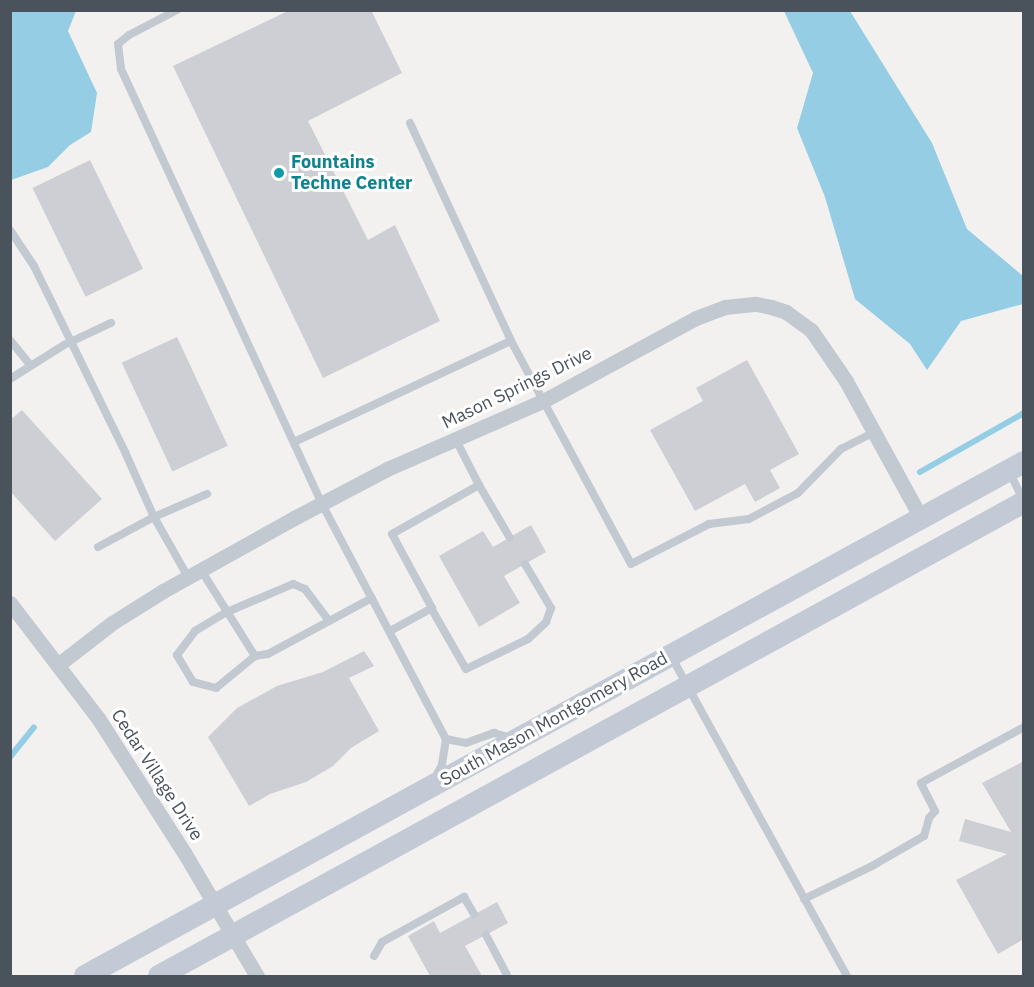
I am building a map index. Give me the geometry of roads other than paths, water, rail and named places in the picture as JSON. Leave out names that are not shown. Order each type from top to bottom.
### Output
[{"type":"main road","name":"South Mason Montgomery Road","points":[[86,976],[1016,466]]},
{"type":"main road","name":"South Mason Montgomery Road","points":[[159,976],[1023,502]]},
{"type":"street","name":"Mason Springs Drive","points":[[59,664],[112,623],[194,573],[387,469],[543,401],[696,318],[725,307],[756,304],[786,312],[811,330],[846,381],[921,518]]},
{"type":"street","name":"Cedar Village Drive","points":[[10,603],[59,664],[98,718],[257,976]]},
{"type":"lane","points":[[177,10],[129,35],[118,44],[121,69],[322,504],[446,739],[442,765],[430,788]]},
{"type":"lane","points":[[410,123],[511,341],[631,564],[709,524],[749,519],[798,493],[841,449],[873,432]]},
{"type":"lane","points":[[10,230],[34,266],[154,517],[194,573],[227,612],[255,656]]},
{"type":"lane","points":[[10,379],[71,342],[111,323]]},
{"type":"lane","points":[[10,340],[30,365]]},
{"type":"lane","points":[[294,442],[511,341]]},
{"type":"lane","points":[[456,440],[510,538]]},
{"type":"lane","points":[[1016,466],[1023,502]]},
{"type":"lane","points":[[479,485],[392,534],[466,669],[528,639],[546,622],[551,608],[525,564]]},
{"type":"lane","points":[[99,547],[154,517],[207,494]]},
{"type":"lane","points":[[329,621],[305,589],[292,584],[227,612],[195,631],[177,655],[193,682],[216,688],[255,656],[268,654],[372,598]]},
{"type":"lane","points":[[390,631],[431,608]]},
{"type":"lane","points":[[671,655],[847,976]]},
{"type":"lane","points":[[804,899],[872,866],[924,836],[929,818],[935,811],[921,783],[1023,728]]},
{"type":"lane","points":[[446,739],[466,743],[494,733],[517,740]]},
{"type":"lane","points":[[374,956],[382,942],[464,897],[474,914]]},
{"type":"lane","points":[[486,935],[507,975]]},
{"type":"water","points":[[11,10],[76,11],[68,31],[97,93],[91,132],[70,145],[48,167],[11,180]]},
{"type":"water","points":[[784,11],[850,11],[932,143],[967,229],[1023,276],[1023,304],[961,321],[927,370],[910,344],[855,299],[825,197],[797,128],[813,73]]},
{"type":"waterway","points":[[920,472],[1024,413]]},
{"type":"waterway","points":[[10,757],[34,727]]},
{"type":"place","name":"Fountains Techne Center","points":[[279,173]]}]
